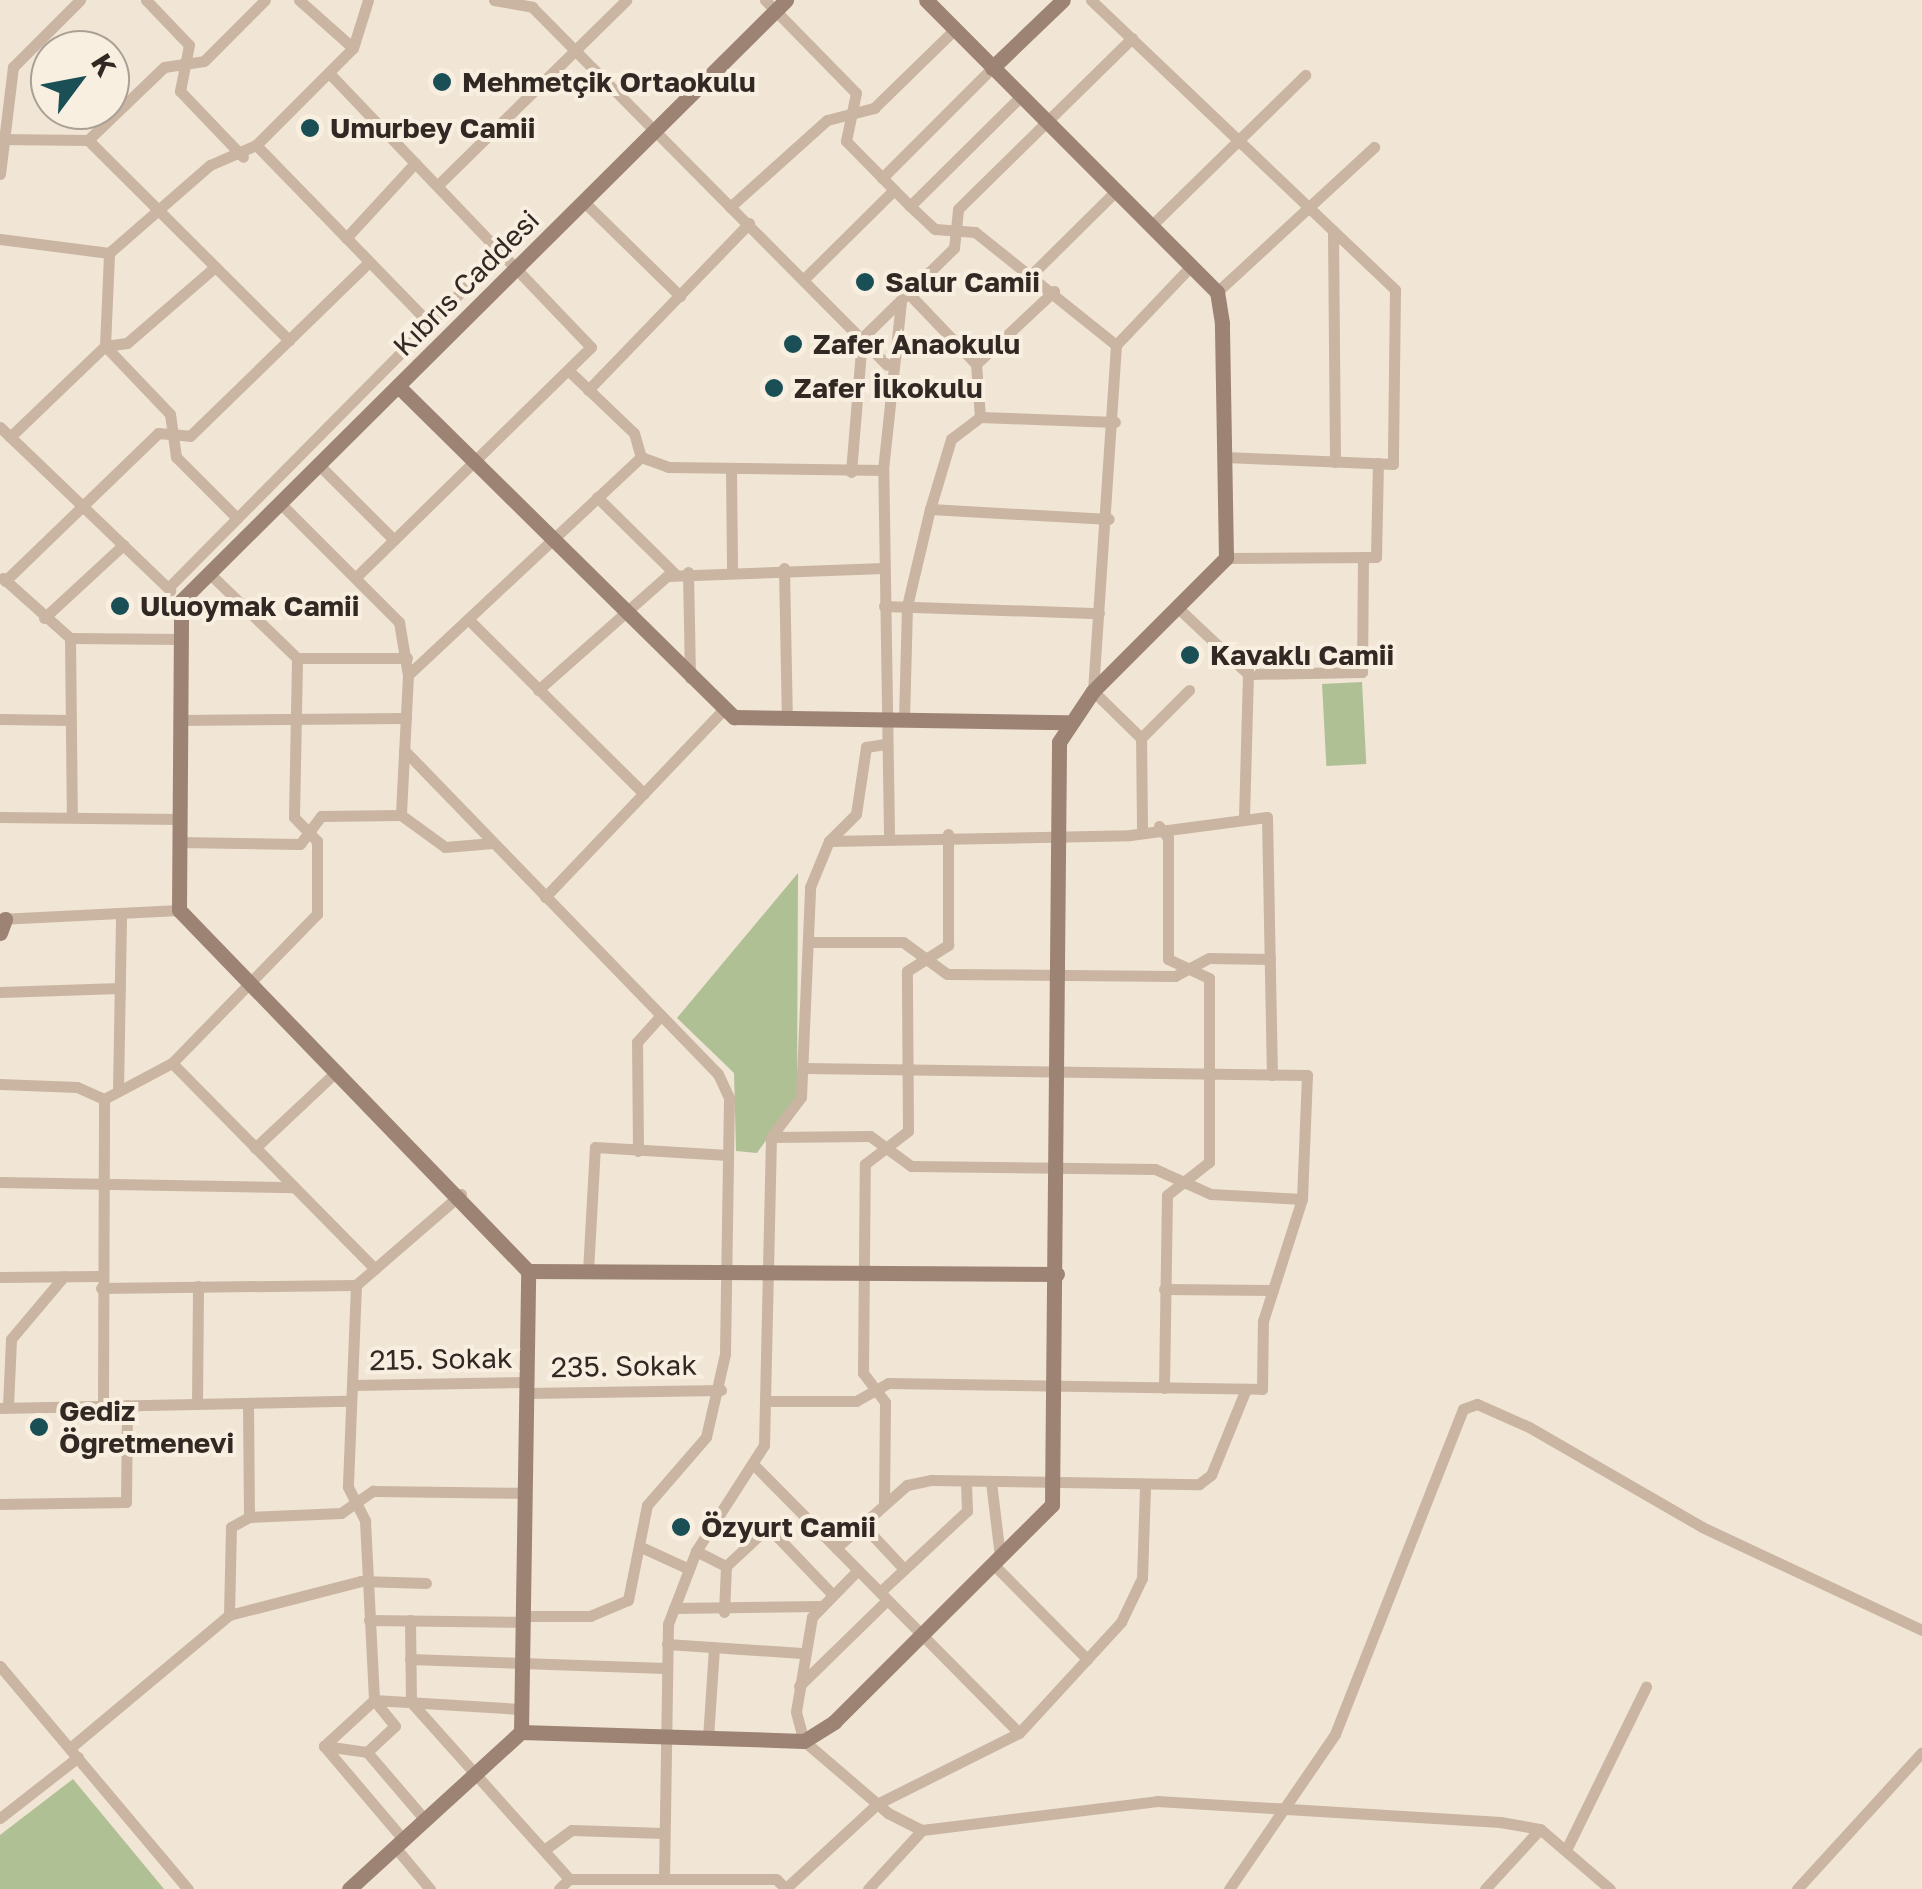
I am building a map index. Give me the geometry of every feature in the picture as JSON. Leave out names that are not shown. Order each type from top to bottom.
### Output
[{"type":"street","points":[[0,174],[1,139],[13,67],[80,0]]},
{"type":"street","points":[[146,0],[189,44],[180,92],[243,157]]},
{"type":"street","points":[[88,140],[164,67],[204,61],[265,0]]},
{"type":"street","points":[[300,0],[353,48]]},
{"type":"street","points":[[238,518],[176,457],[170,414],[105,346],[109,252],[210,165],[243,157],[330,73],[353,48],[368,0]]},
{"type":"street","points":[[438,185],[626,0]]},
{"type":"street","points":[[926,0],[1218,292],[1226,558]]},
{"type":"street","points":[[882,178],[1063,0]]},
{"type":"street","points":[[1092,0],[1395,290],[1393,464],[1225,457]]},
{"type":"street","points":[[502,1],[532,7],[730,207],[806,277],[888,365]]},
{"type":"street","points":[[775,4],[856,94],[846,141],[882,178],[935,229],[975,232],[1028,278],[1054,291],[1116,345]]},
{"type":"street","name":"Kıbrıs Caddesi","points":[[181,601],[654,131],[775,4]]},
{"type":"street","points":[[730,207],[827,120],[874,108],[954,29]]},
{"type":"street","points":[[851,472],[862,338],[954,248],[958,209],[1132,38]]},
{"type":"street","points":[[330,73],[591,348],[356,577]]},
{"type":"street","points":[[1152,226],[1305,76]]},
{"type":"street","points":[[910,206],[1021,96]]},
{"type":"street","points":[[1,139],[88,140],[289,340]]},
{"type":"street","points":[[256,145],[430,324]]},
{"type":"street","points":[[1218,292],[1374,147]]},
{"type":"street","points":[[346,238],[415,163]]},
{"type":"street","points":[[806,277],[894,190]]},
{"type":"street","points":[[1028,278],[1116,191]]},
{"type":"street","points":[[584,201],[680,296]]},
{"type":"street","points":[[588,390],[749,223]]},
{"type":"street","points":[[1333,231],[1335,462]]},
{"type":"street","points":[[0,239],[109,252]]},
{"type":"street","points":[[168,588],[498,254]]},
{"type":"street","points":[[0,598],[6,581],[158,433],[190,436],[369,262]]},
{"type":"street","points":[[1093,691],[1109,518],[1116,345],[1192,266]]},
{"type":"street","points":[[215,267],[127,343],[105,346],[5,432],[181,601],[179,910],[460,1194],[528,1271],[521,1732]]},
{"type":"street","points":[[976,364],[1054,291]]},
{"type":"street","points":[[905,298],[976,364],[980,417]]},
{"type":"street","points":[[889,834],[884,720],[883,470],[888,365],[905,298]]},
{"type":"street","points":[[568,370],[634,433],[641,457]]},
{"type":"street","points":[[398,386],[690,682],[723,710],[787,720],[1067,722]]},
{"type":"street","points":[[904,720],[908,606],[930,509],[951,440],[980,417],[1115,422]]},
{"type":"street","points":[[641,457],[732,470],[883,470]]},
{"type":"street","points":[[408,676],[641,457]]},
{"type":"street","points":[[804,1741],[922,1634],[1052,1504],[1056,1485],[1059,835],[1067,722],[1226,558],[1376,557],[1378,463]]},
{"type":"street","points":[[318,465],[394,540]]},
{"type":"street","points":[[732,470],[732,568]]},
{"type":"street","points":[[598,498],[682,574],[690,682]]},
{"type":"street","points":[[280,502],[399,622],[408,676],[401,815]]},
{"type":"street","points":[[930,509],[1109,518]]},
{"type":"street","points":[[44,618],[123,545]]},
{"type":"street","points":[[1177,606],[1248,674],[1362,672],[1363,557]]},
{"type":"street","points":[[538,690],[620,611],[682,574],[732,568],[884,568]]},
{"type":"street","points":[[784,568],[787,720]]},
{"type":"street","points":[[209,574],[296,658],[407,658]]},
{"type":"street","points":[[6,581],[70,638],[181,639]]},
{"type":"street","points":[[884,606],[1099,613]]},
{"type":"street","points":[[468,619],[644,794]]},
{"type":"street","points":[[70,638],[72,816]]},
{"type":"street","points":[[104,1099],[172,1064],[317,914],[317,841],[294,817],[296,658]]},
{"type":"street","points":[[1244,817],[1248,674]]},
{"type":"street","points":[[1141,738],[1189,690]]},
{"type":"street","points":[[1093,691],[1141,738],[1142,827]]},
{"type":"street","points":[[545,897],[723,710]]},
{"type":"street","points":[[180,720],[406,718]]},
{"type":"street","points":[[0,719],[70,720]]},
{"type":"street","points":[[664,1879],[666,1644],[674,1608],[696,1550],[756,1466],[766,1401],[765,1272],[771,1137],[801,1097],[810,887],[829,841],[856,814],[866,748],[885,744]]},
{"type":"street","points":[[369,1620],[522,1619],[614,1610],[637,1588],[647,1505],[706,1437],[720,1390],[726,1272],[726,1086],[404,750]]},
{"type":"street","points":[[180,842],[300,844],[321,816],[401,815],[445,847],[493,844]]},
{"type":"street","points":[[829,841],[889,834],[1059,835],[1267,817],[1272,1074]]},
{"type":"street","points":[[0,818],[180,819]]},
{"type":"street","points":[[1159,826],[1168,838],[1168,958],[1210,978],[1206,1074],[1209,1162],[1188,1183],[1167,1196],[1164,1388]]},
{"type":"street","points":[[884,1502],[885,1402],[863,1373],[866,1164],[908,1131],[907,970],[948,945],[948,834]]},
{"type":"street","points":[[2,924],[179,910]]},
{"type":"street","points":[[118,1091],[121,916]]},
{"type":"street","points":[[808,942],[903,942],[947,974],[1058,978],[1190,968],[1209,958],[1270,958]]},
{"type":"street","points":[[0,992],[120,988]]},
{"type":"street","points":[[638,1150],[636,1042],[661,1015]]},
{"type":"street","points":[[172,1064],[375,1269]]},
{"type":"street","points":[[766,1401],[856,1401],[876,1390],[1056,1386],[1262,1389],[1273,1290],[1302,1199],[1307,1075],[805,1068]]},
{"type":"street","points":[[255,1148],[337,1071]]},
{"type":"street","points":[[0,1084],[77,1087],[104,1099]]},
{"type":"street","points":[[103,1404],[100,1183],[104,1099]]},
{"type":"street","points":[[771,1137],[870,1136],[911,1166],[1155,1169],[1211,1194],[1302,1199]]},
{"type":"street","points":[[588,1271],[595,1148],[728,1155]]},
{"type":"street","points":[[0,1182],[294,1187]]},
{"type":"street","points":[[0,1277],[64,1276],[100,1282],[198,1286],[356,1284],[460,1194]]},
{"type":"street","points":[[528,1271],[1056,1274]]},
{"type":"street","points":[[64,1276],[11,1339],[4,1407],[347,1400]]},
{"type":"street","points":[[356,1284],[354,1385],[347,1400],[356,1503],[364,1521],[362,1581],[369,1620],[374,1700],[395,1726],[368,1752]]},
{"type":"street","points":[[197,1404],[198,1286]]},
{"type":"street","points":[[1164,1289],[1273,1290]]},
{"type":"street","name":"215. Sokak","points":[[354,1385],[528,1387]]},
{"type":"street","name":"235. Sokak","points":[[528,1387],[720,1390]]},
{"type":"street","points":[[836,1548],[907,1485],[992,1482],[1146,1486],[1211,1475],[1246,1389]]},
{"type":"street","points":[[248,1403],[250,1517]]},
{"type":"street","points":[[1230,1889],[1290,1810],[1335,1734],[1463,1409],[1478,1404],[1702,1528],[1922,1630]]},
{"type":"street","points":[[0,1504],[126,1502],[127,1405]]},
{"type":"street","points":[[756,1466],[1019,1734]]},
{"type":"street","points":[[798,1686],[884,1596],[904,1569],[967,1512],[966,1482]]},
{"type":"street","points":[[992,1482],[996,1560],[1087,1659]]},
{"type":"street","points":[[558,1889],[570,1879],[776,1879],[785,1888],[877,1804],[1019,1734],[1135,1604],[1146,1486]]},
{"type":"street","points":[[229,1616],[231,1527],[250,1517],[341,1513],[373,1491],[526,1493]]},
{"type":"street","points":[[861,1524],[904,1569]]},
{"type":"street","points":[[724,1612],[726,1566],[768,1527],[832,1594]]},
{"type":"street","points":[[641,1548],[687,1568]]},
{"type":"street","points":[[696,1550],[726,1566]]},
{"type":"street","points":[[804,1741],[798,1686],[802,1653],[822,1606],[858,1570]]},
{"type":"street","points":[[0,1818],[229,1616],[362,1581],[426,1583]]},
{"type":"street","points":[[674,1608],[724,1612],[822,1606]]},
{"type":"street","points":[[410,1620],[411,1702],[570,1879]]},
{"type":"street","points":[[666,1644],[802,1653]]},
{"type":"street","points":[[708,1738],[714,1647]]},
{"type":"street","points":[[410,1659],[665,1668]]},
{"type":"street","points":[[0,1666],[188,1889]]},
{"type":"street","points":[[1566,1850],[1646,1687]]},
{"type":"street","points":[[324,1746],[374,1700],[521,1709]]},
{"type":"street","points":[[349,1889],[521,1732],[804,1741],[877,1804],[922,1830],[1157,1801],[1540,1829],[1610,1889]]},
{"type":"street","points":[[324,1746],[368,1752],[424,1820]]},
{"type":"street","points":[[324,1746],[430,1889]]},
{"type":"street","points":[[1797,1889],[1922,1752]]},
{"type":"street","points":[[1484,1889],[1540,1829]]},
{"type":"street","points":[[544,1850],[572,1830],[663,1833]]},
{"type":"street","points":[[868,1889],[922,1830]]},
{"type":"green space","points":[[1362,682],[1366,764],[1326,766],[1322,684]]},
{"type":"green space","points":[[798,873],[797,1097],[757,1153],[736,1151],[734,1073],[677,1018]]},
{"type":"green space","points":[[73,1779],[164,1889],[0,1889],[0,1835]]},
{"type":"place","name":"Mehmetçik Ortaokulu","points":[[442,82]]},
{"type":"place","name":"Umurbey Camii","points":[[310,128]]},
{"type":"place","name":"Salur Camii","points":[[865,282]]},
{"type":"place","name":"Zafer Anaokulu","points":[[793,344]]},
{"type":"place","name":"Zafer İlkokulu","points":[[774,388]]},
{"type":"place","name":"Uluoymak Camii","points":[[120,606]]},
{"type":"place","name":"Kavaklı Camii","points":[[1190,655]]},
{"type":"place","name":"Gediz Öğretmenevi","points":[[39,1427]]},
{"type":"place","name":"Özyurt Camii","points":[[681,1527]]}]
